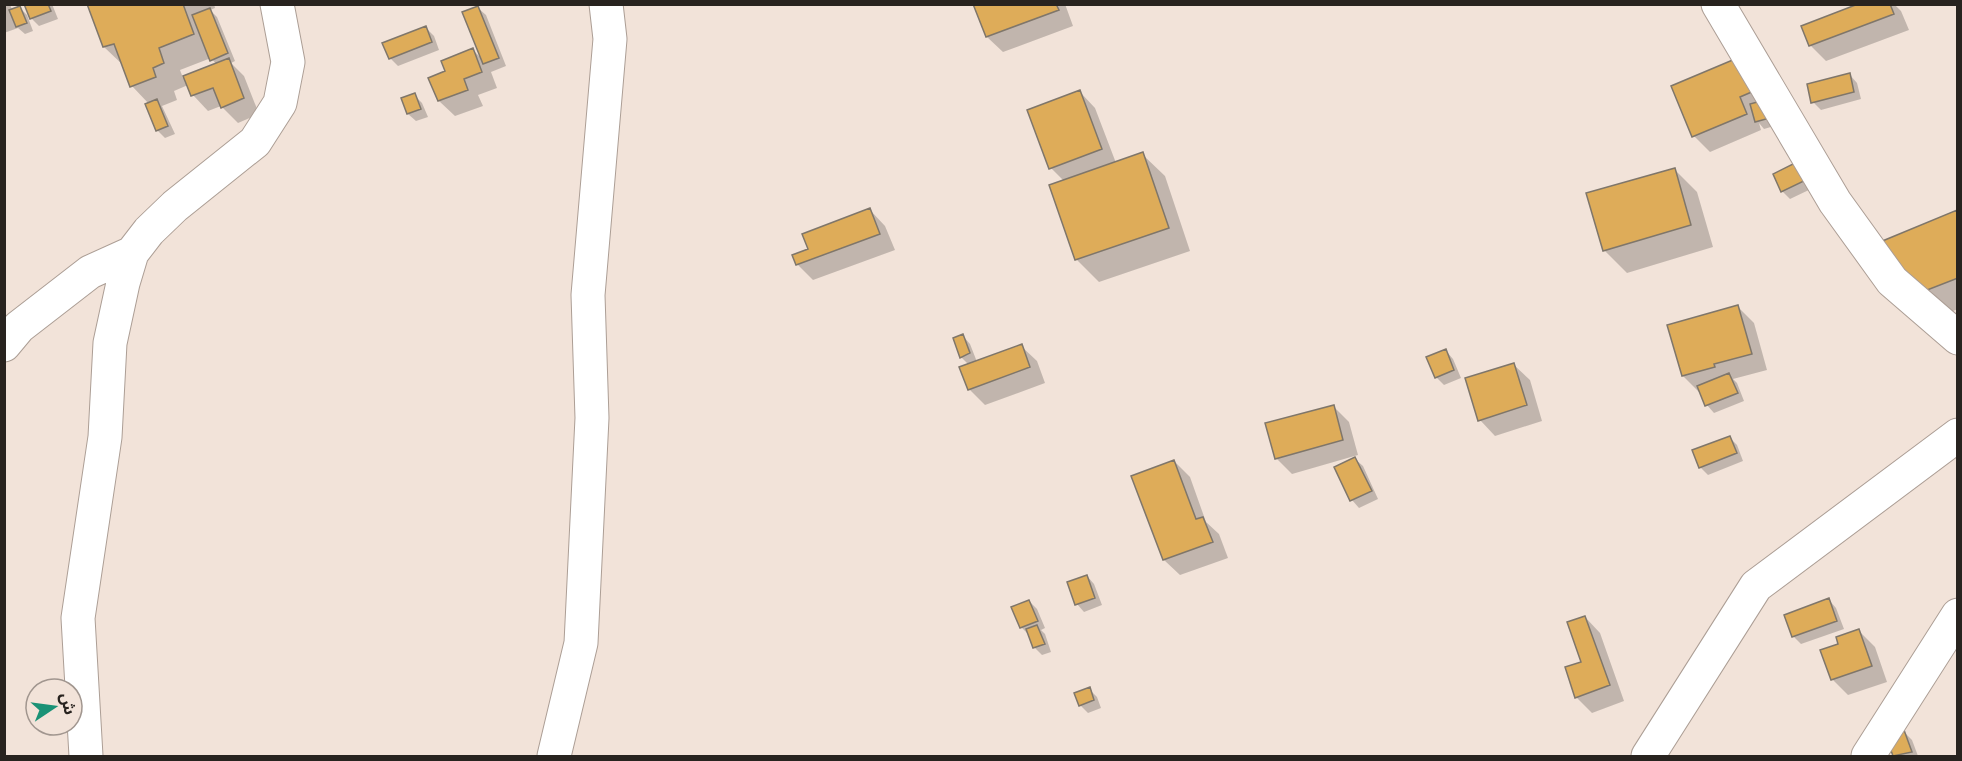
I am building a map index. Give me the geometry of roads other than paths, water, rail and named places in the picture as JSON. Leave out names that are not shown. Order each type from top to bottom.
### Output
[{"type":"street","points":[[87,756],[78,618],[105,437],[110,344],[123,283],[132,253],[149,231],[175,206],[255,142],[280,103],[288,62],[277,4]]},
{"type":"street","points":[[554,756],[581,643],[592,418],[588,295],[610,39],[606,4]]},
{"type":"street","points":[[1718,4],[1835,202],[1892,281],[1958,338]]},
{"type":"street","points":[[4,345],[19,327],[90,272],[132,253]]},
{"type":"street","points":[[1648,756],[1756,586],[1958,435]]},
{"type":"street","points":[[1868,756],[1958,615]]}]
